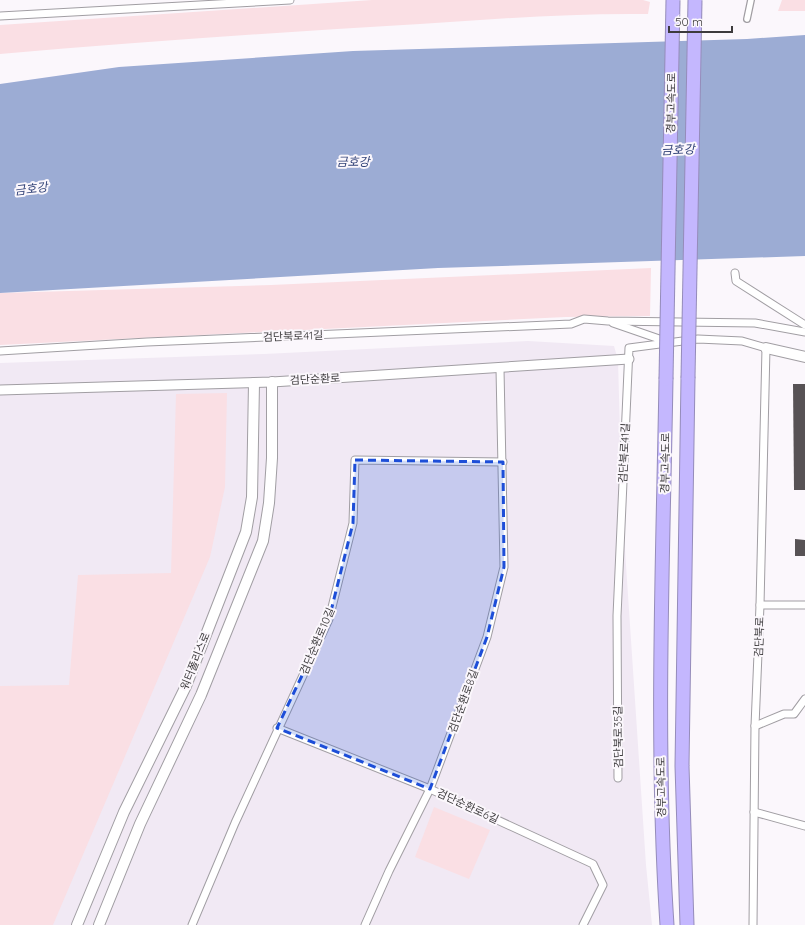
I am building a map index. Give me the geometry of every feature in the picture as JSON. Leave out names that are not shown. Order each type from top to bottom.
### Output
[{"type":"highway","name":"경부고속도로","points":[[667,925],[661,823],[660,756],[672,0]]},
{"type":"highway","name":"경부고속도로","points":[[687,925],[682,766],[695,0]]},
{"type":"main road","points":[[766,348],[805,357]]},
{"type":"main road","name":"워터폴리스로","points":[[99,925],[140,824],[201,695],[263,541],[269,503],[272,458],[272,382]]},
{"type":"main road","name":"워터폴리스로","points":[[78,925],[124,812],[186,686],[246,532],[252,498],[254,383]]},
{"type":"street","points":[[0,16],[290,0]]},
{"type":"street","points":[[672,0],[677,2],[678,20]]},
{"type":"street","points":[[747,19],[751,0]]},
{"type":"street","points":[[735,273],[736,281],[805,326]]},
{"type":"street","name":"검단북로41길","points":[[0,351],[147,342],[571,324],[584,319],[608,321]]},
{"type":"street","points":[[608,321],[756,323],[805,332]]},
{"type":"street","points":[[608,321],[670,343]]},
{"type":"street","points":[[629,359],[629,348],[698,339],[742,340],[766,348]]},
{"type":"street","name":"검단북로","points":[[753,925],[755,726],[760,605],[766,348]]},
{"type":"street","name":"검단북로41길","points":[[617,696],[617,616],[629,359]]},
{"type":"street","name":"검단순환로","points":[[0,390],[254,383],[500,369],[629,359]]},
{"type":"street","name":"검단순환로8길","points":[[365,925],[389,871],[430,789],[487,637],[504,567],[500,369]]},
{"type":"street","name":"검단순환로10길","points":[[192,925],[234,823],[329,619],[353,523],[355,460],[503,462]]},
{"type":"street","points":[[760,605],[805,605]]},
{"type":"street","name":"검단북로35길","points":[[617,696],[618,778]]},
{"type":"street","points":[[755,726],[784,714],[794,714],[805,698]]},
{"type":"street","name":"검단순환로6길","points":[[277,728],[430,789],[593,864],[603,885],[583,925]]},
{"type":"street","points":[[754,812],[805,826]]},
{"type":"highlighted area","points":[[355,460],[503,462],[504,567],[487,637],[430,789],[277,728],[329,619],[353,523]]},
{"type":"shaded area","points":[[372,0],[643,0],[650,2],[648,14],[591,14],[506,18],[315,30],[0,54],[0,25]]},
{"type":"shaded area","points":[[782,0],[805,0],[805,11],[778,11]]},
{"type":"shaded area","points":[[651,268],[650,316],[566,317],[0,345],[0,293],[271,285]]},
{"type":"shaded area","points":[[528,341],[614,346],[618,360],[622,505],[646,865],[652,925],[0,925],[0,363],[264,354]]},
{"type":"shaded area","points":[[227,393],[225,487],[210,557],[53,925],[0,925],[0,686],[69,685],[78,575],[171,573],[176,394]]},
{"type":"shaded area","points":[[434,807],[490,830],[469,879],[415,857]]},
{"type":"water","name":"금호강","points":[[805,35],[805,256],[438,268],[0,293],[0,84],[119,67],[353,51],[747,39]]},
{"type":"building","points":[[793,384],[805,384],[805,490],[794,490]]},
{"type":"building","points":[[795,539],[805,540],[805,556],[795,556]]}]
